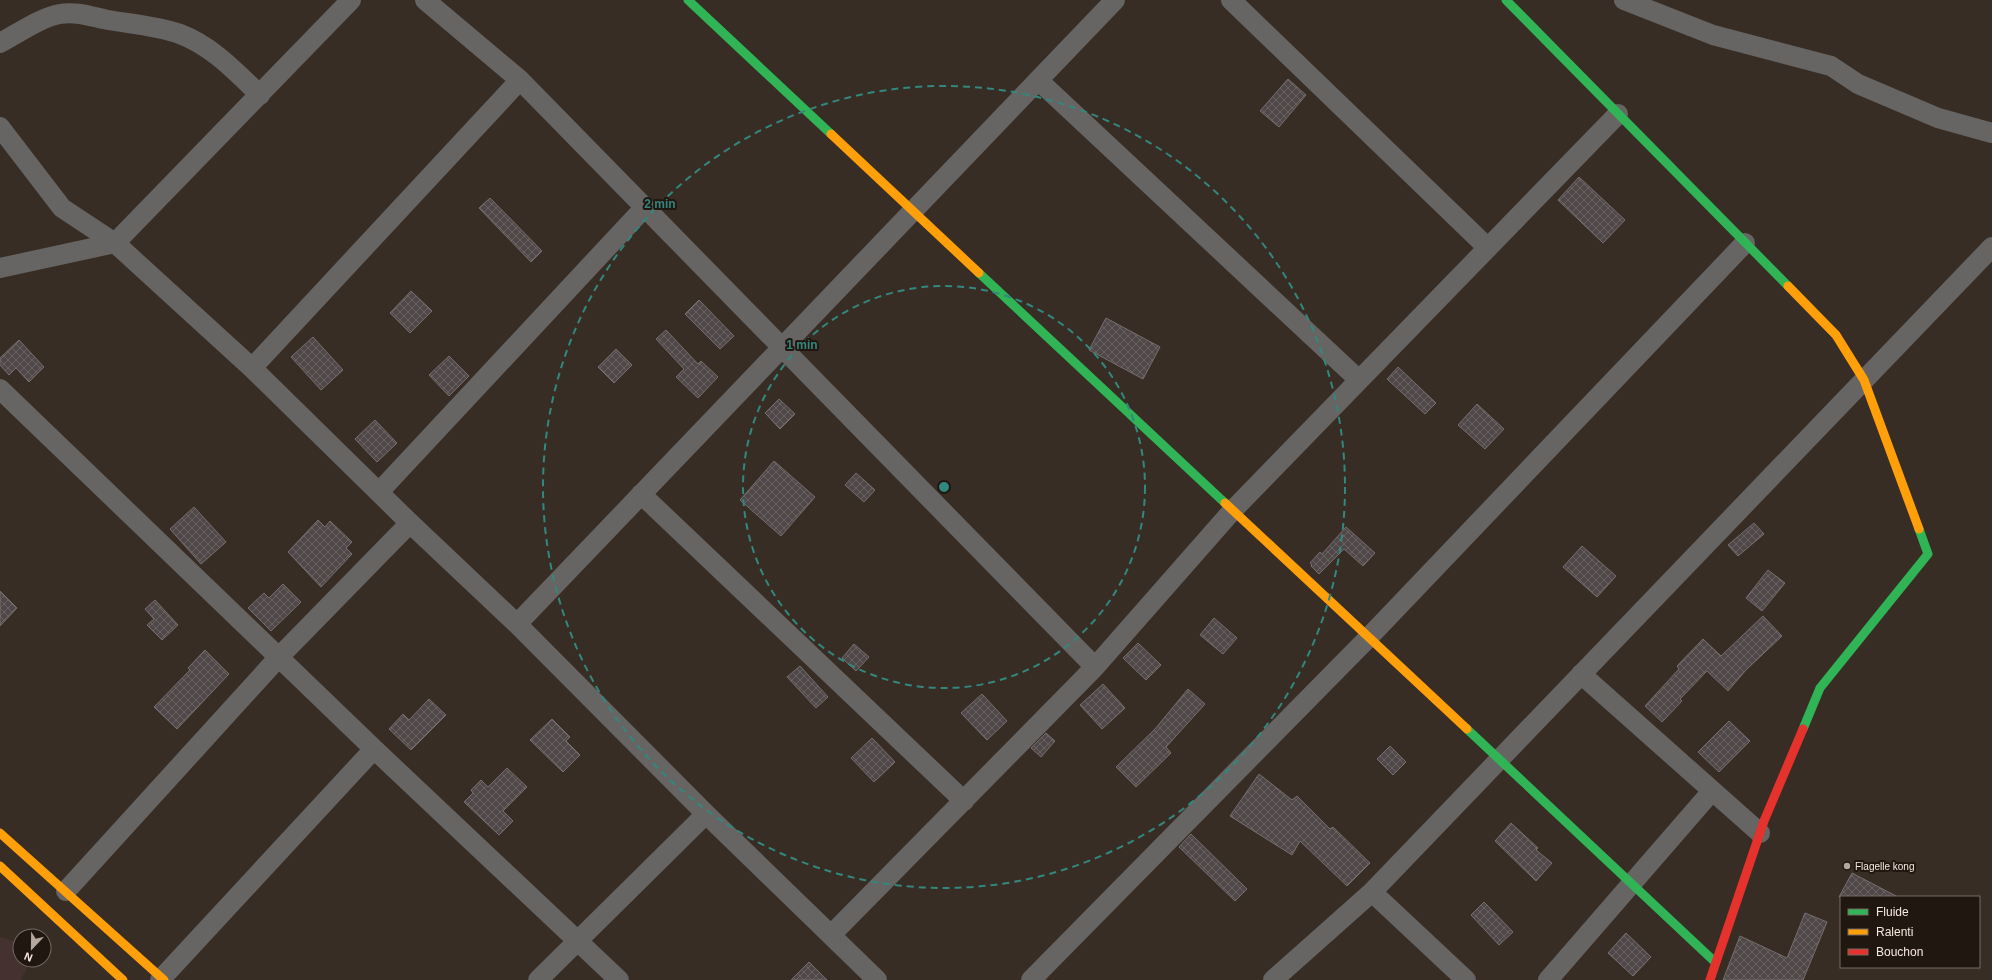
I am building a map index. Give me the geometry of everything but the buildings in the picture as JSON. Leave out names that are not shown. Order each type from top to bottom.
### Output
[{"type":"street","points":[[0,268],[115,243],[351,0]]},
{"type":"street","points":[[425,0],[520,80],[1096,667]]},
{"type":"street","points":[[688,0],[1715,962]]},
{"type":"street","points":[[517,624],[1115,0]]},
{"type":"street","points":[[1231,0],[1488,248]]},
{"type":"street","points":[[1506,0],[1836,335],[1864,380],[1928,554],[1820,688],[1760,833],[1710,980]]},
{"type":"street","points":[[1624,0],[1713,35],[1831,66],[1858,84],[1938,118],[1992,133]]},
{"type":"street","points":[[0,43],[42,20],[60,14],[73,13],[140,25],[180,34],[202,46],[223,60],[260,95]]},
{"type":"street","points":[[252,368],[520,80]]},
{"type":"street","points":[[1038,80],[1359,380]]},
{"type":"street","points":[[831,935],[1096,667],[1233,510],[1618,114]]},
{"type":"street","points":[[0,127],[62,208],[115,243],[252,368],[410,524],[517,624],[706,814],[877,980]]},
{"type":"street","points":[[379,492],[645,207]]},
{"type":"street","points":[[1031,980],[1369,637],[1745,243]]},
{"type":"street","points":[[1273,980],[1372,892],[1992,247]]},
{"type":"street","points":[[0,389],[374,749],[619,980]]},
{"type":"street","points":[[641,494],[964,801]]},
{"type":"street","points":[[66,891],[279,657],[410,524]]},
{"type":"street","points":[[1581,674],[1760,833]]},
{"type":"street","points":[[0,833],[162,979],[374,749]]},
{"type":"street","points":[[1548,980],[1712,791]]},
{"type":"street","points":[[538,980],[706,814]]},
{"type":"street","points":[[0,866],[123,980]]},
{"type":"street","points":[[1372,892],[1466,980]]},
{"type":"shaded area","points":[[0,937],[12,941],[12,968],[26,968],[21,980],[0,980]]},
{"type":"traffic: fast","points":[[688,0],[831,134]]},
{"type":"traffic: fast","points":[[1506,0],[1788,286]]},
{"type":"traffic: fast","points":[[979,273],[1225,503]]},
{"type":"traffic: fast","points":[[1803,729],[1820,688],[1928,554],[1919,529]]},
{"type":"traffic: fast","points":[[1467,729],[1715,962]]},
{"type":"traffic: slow","points":[[831,134],[979,273]]},
{"type":"traffic: slow","points":[[1788,286],[1836,335],[1864,380],[1919,529]]},
{"type":"traffic: slow","points":[[1225,503],[1467,729]]},
{"type":"traffic: slow","points":[[0,833],[164,980]]},
{"type":"traffic: slow","points":[[0,866],[123,980]]},
{"type":"traffic: jam","points":[[1710,980],[1764,821],[1803,729]]},
{"type":"place","name":"Flagelle kong","points":[[1847,866]]}]
